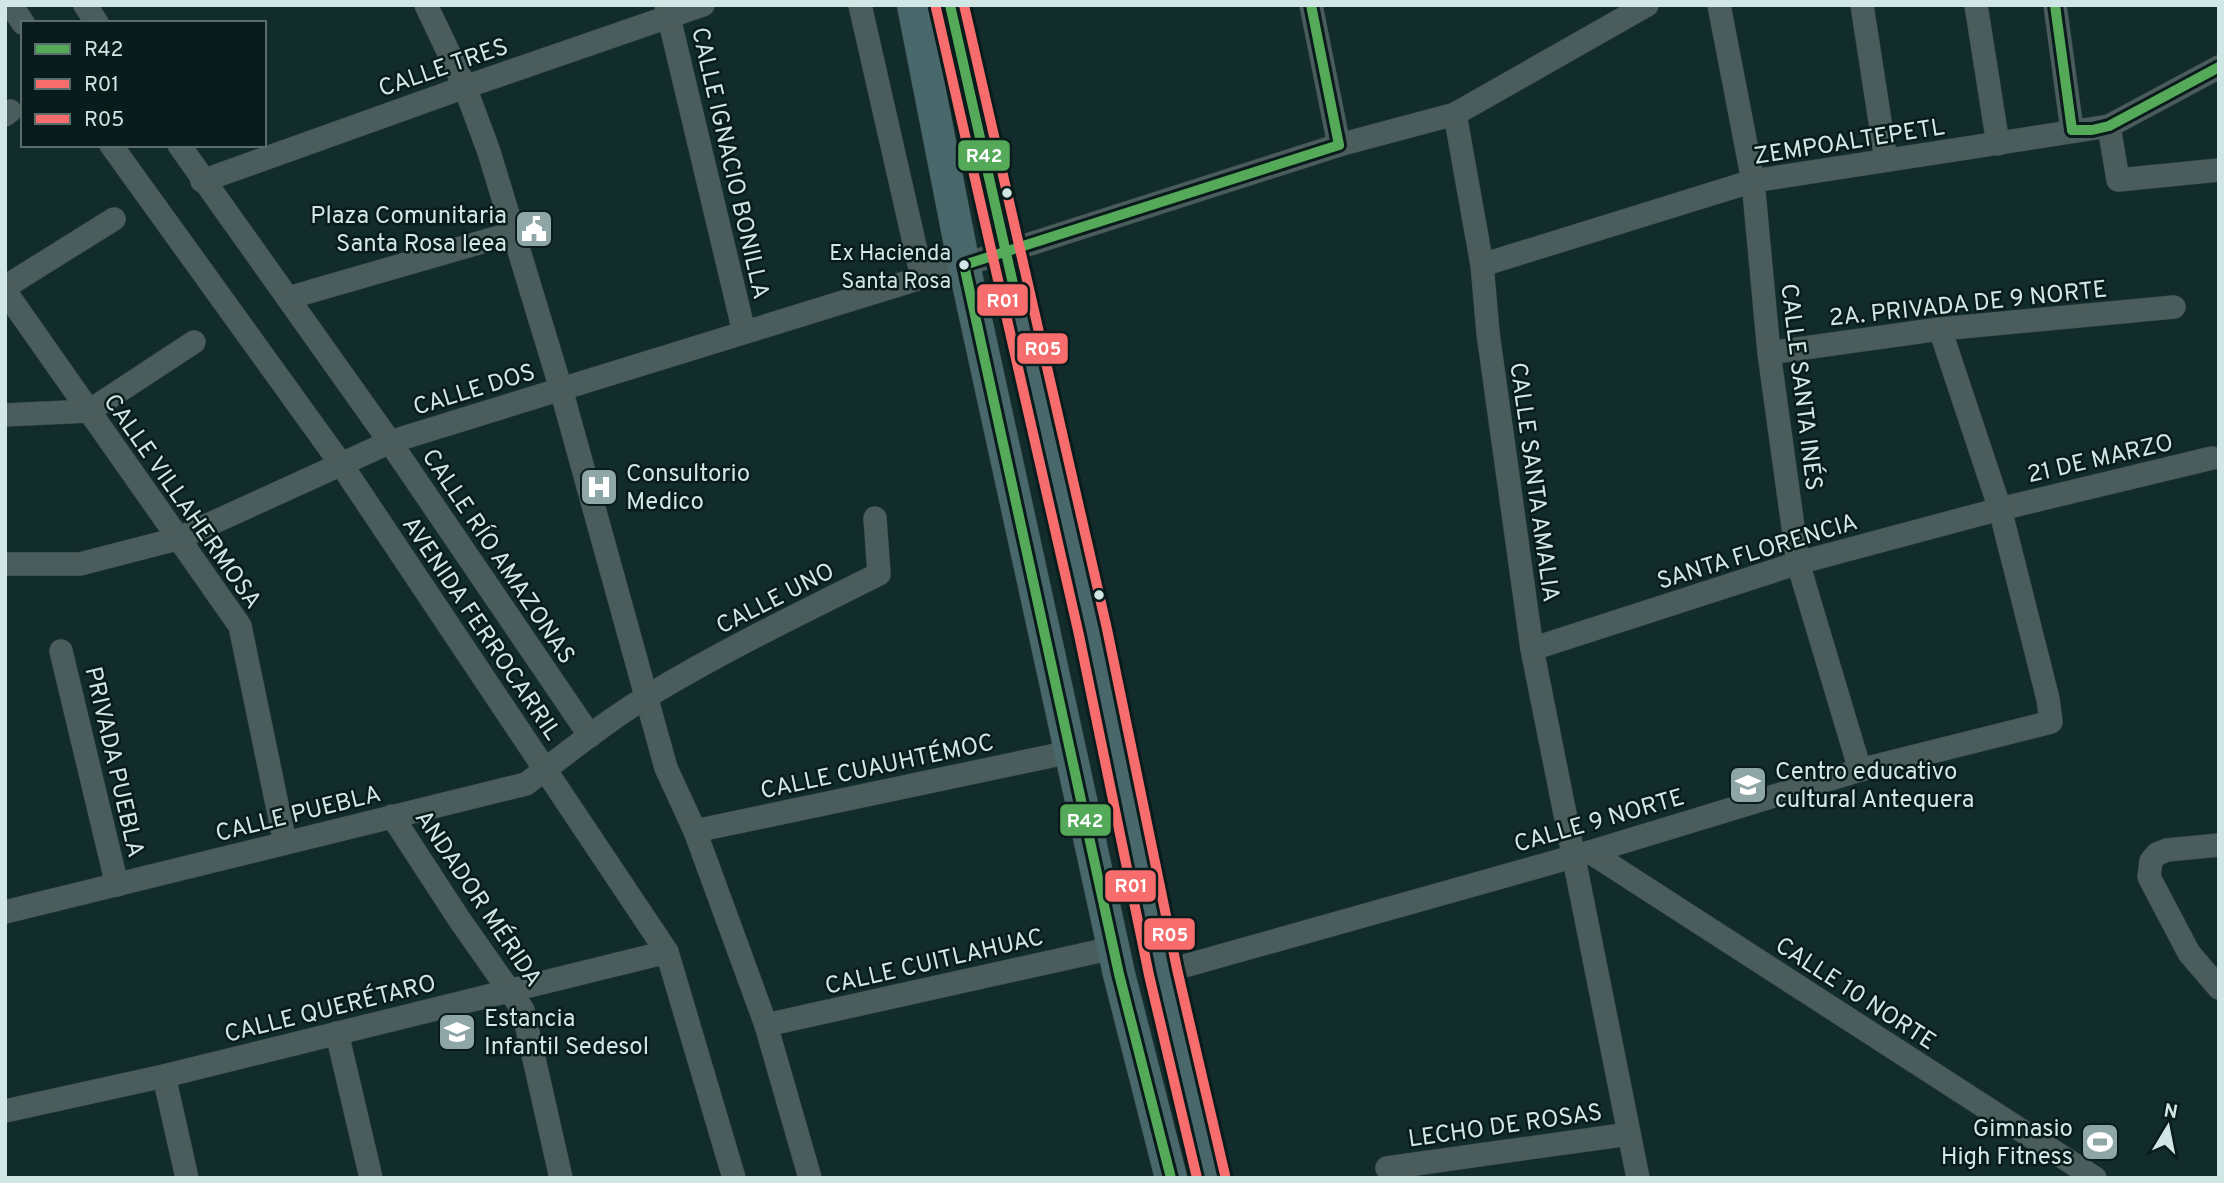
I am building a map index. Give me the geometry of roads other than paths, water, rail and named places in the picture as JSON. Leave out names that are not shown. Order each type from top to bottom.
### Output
[{"type":"highway","points":[[913,5],[964,265],[1113,948],[1171,1178]]},
{"type":"highway","points":[[950,5],[1093,632],[1163,972],[1211,1178]]},
{"type":"street","points":[[10,5],[22,21]]},
{"type":"street","points":[[85,5],[96,21]]},
{"type":"street","points":[[426,5],[465,87],[489,152],[561,390],[666,768],[695,831],[766,1025],[810,1178]]},
{"type":"street","name":"CALLE TRES","points":[[202,181],[465,87],[667,10],[703,5]]},
{"type":"street","points":[[860,5],[922,277]]},
{"type":"street","points":[[1311,5],[1339,145]]},
{"type":"street","name":"CALLE DOS","points":[[5,564],[80,564],[177,538],[390,442],[964,265],[1339,145],[1455,114],[1647,5]]},
{"type":"street","name":"CALLE SANTA INÉS","points":[[1719,5],[1753,181],[1769,354],[1798,563],[1860,770]]},
{"type":"street","points":[[1862,5],[1886,160]]},
{"type":"street","points":[[1976,5],[1998,144]]},
{"type":"street","points":[[2054,5],[2072,130]]},
{"type":"street","name":"CALLE IGNACIO BONILLA","points":[[667,10],[744,332]]},
{"type":"street","name":"ZEMPOALTEPETL","points":[[1482,265],[1753,181],[2109,126],[2219,67]]},
{"type":"street","name":"CALLE SANTA AMALIA","points":[[1455,114],[1482,265],[1488,332],[1532,649],[1581,854],[1638,1178]]},
{"type":"street","points":[[2109,126],[2118,180],[2219,170]]},
{"type":"street","name":"AVENIDA FERROCARRIL","points":[[112,147],[341,464],[667,952],[734,1178]]},
{"type":"street","name":"CALLE RÍO AMAZONAS","points":[[180,147],[390,442],[590,736]]},
{"type":"street","points":[[5,289],[114,219]]},
{"type":"street","points":[[288,298],[513,233]]},
{"type":"street","name":"CALLE VILLAHERMOSA","points":[[5,289],[240,626],[285,843]]},
{"type":"street","name":"2A. PRIVADA DE 9 NORTE","points":[[1769,354],[1940,329],[2174,307]]},
{"type":"street","points":[[1940,329],[2000,509]]},
{"type":"street","points":[[5,415],[89,411],[194,342]]},
{"type":"street","name":"21 DE MARZO","points":[[2000,509],[2212,458]]},
{"type":"street","name":"CALLE 9 NORTE","points":[[1163,972],[1581,854],[1860,770],[2051,722],[2048,699],[2000,509]]},
{"type":"street","name":"SANTA FLORENCIA","points":[[1532,649],[1798,563],[2000,509]]},
{"type":"street","name":"CALLE UNO","points":[[646,697],[763,631],[879,574],[876,518]]},
{"type":"street","name":"PRIVADA PUEBLA","points":[[61,651],[117,885]]},
{"type":"street","points":[[590,736],[646,697]]},
{"type":"street","name":"CALLE PUEBLA","points":[[5,912],[526,784],[590,736]]},
{"type":"street","name":"CALLE CUAUHTÉMOC","points":[[695,831],[1070,752]]},
{"type":"street","name":"ANDADOR MÉRIDA","points":[[392,816],[459,919],[511,989],[523,1010],[561,1178]]},
{"type":"street","points":[[2219,845],[2157,853],[2151,861],[2149,877],[2189,953],[2219,988]]},
{"type":"street","name":"CALLE 10 NORTE","points":[[1581,854],[2095,1178]]},
{"type":"street","name":"CALLE CUITLAHUAC","points":[[766,1025],[1113,948]]},
{"type":"street","name":"CALLE QUERÉTARO","points":[[5,1111],[164,1076],[667,952]]},
{"type":"street","points":[[337,1033],[371,1178]]},
{"type":"street","points":[[164,1076],[187,1178]]},
{"type":"street","name":"LECHO DE ROSAS","points":[[1387,1168],[1629,1133]]},
{"type":"place","name":"Plaza Comunitaria Santa Rosa Ieea","points":[[534,229]]},
{"type":"place","name":"Ex Hacienda Santa Rosa","points":[[964,265]]},
{"type":"place","name":"Consultorio Medico","points":[[599,487]]},
{"type":"place","name":"Centro educativo cultural Antequera","points":[[1748,785]]},
{"type":"place","name":"Estancia Infantil Sedesol","points":[[457,1032]]},
{"type":"place","name":"Gimnasio High Fitness","points":[[2100,1142]]}]
